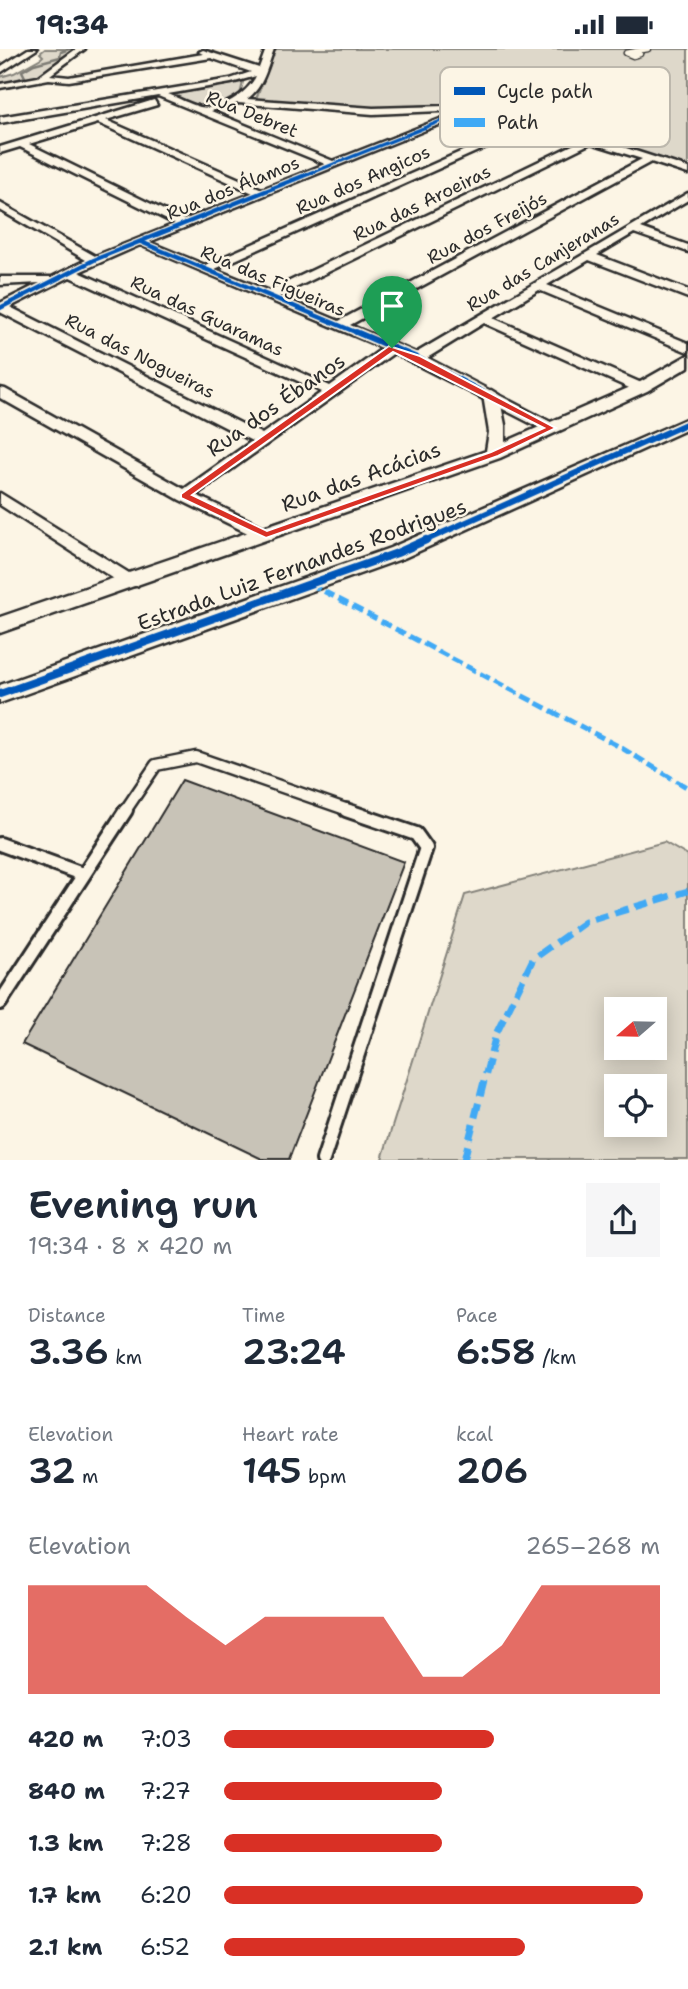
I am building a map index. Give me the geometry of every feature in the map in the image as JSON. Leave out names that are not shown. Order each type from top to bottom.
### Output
[{"type":"street","points":[[0,71],[33,49]]},
{"type":"street","points":[[35,79],[82,49]]},
{"type":"street","points":[[196,49],[263,71]]},
{"type":"street","points":[[203,111],[247,98],[258,83],[270,49]]},
{"type":"street","points":[[2,85],[35,79],[69,79],[213,55]]},
{"type":"street","points":[[234,63],[265,61]]},
{"type":"street","points":[[55,68],[80,86]]},
{"type":"street","points":[[0,120],[231,81],[263,71]]},
{"type":"street","points":[[231,81],[258,83]]},
{"type":"street","name":"Rua Debret","points":[[158,93],[333,164]]},
{"type":"street","points":[[91,94],[118,113]]},
{"type":"street","points":[[0,151],[170,99]]},
{"type":"street","points":[[240,101],[440,116]]},
{"type":"street","points":[[373,111],[440,107]]},
{"type":"street","points":[[419,115],[430,124]]},
{"type":"street","points":[[98,120],[262,193]]},
{"type":"street","name":"Rua dos Álamos","points":[[0,307],[94,261],[440,120]]},
{"type":"street","points":[[22,144],[184,224]]},
{"type":"street","name":"Rua dos Angicos","points":[[205,269],[482,147]]},
{"type":"street","name":"Rua das Aroeiras","points":[[270,296],[576,147]]},
{"type":"street","points":[[612,147],[688,171]]},
{"type":"street","name":"Rua dos Freijós","points":[[339,326],[650,159]]},
{"type":"street","name":"Rua das Canjeranas","points":[[417,358],[688,197]]},
{"type":"street","points":[[676,204],[688,208]]},
{"type":"street","points":[[0,206],[94,261]]},
{"type":"street","points":[[634,229],[688,249]]},
{"type":"street","name":"Rua das Figueiras","points":[[141,242],[417,358],[551,428]]},
{"type":"street","points":[[589,255],[688,294]]},
{"type":"street","points":[[0,281],[64,275]]},
{"type":"street","name":"Rua das Guaramas","points":[[64,275],[331,391]]},
{"type":"street","points":[[539,286],[688,348]]},
{"type":"street","name":"Rua das Nogueiras","points":[[0,307],[262,440]]},
{"type":"street","points":[[483,318],[641,389]]},
{"type":"street","name":"Rua dos Ébanos","points":[[185,496],[392,348]]},
{"type":"street","name":"Rua das Acácias","points":[[0,625],[131,582],[494,454],[641,389],[688,360]]},
{"type":"street","points":[[0,392],[185,496],[266,535]]},
{"type":"street","points":[[491,395],[498,426],[498,442],[494,454]]},
{"type":"street","name":"Estrada Luiz Fernandes Rodrigues","points":[[0,694],[397,553],[688,423]]},
{"type":"street","points":[[0,498],[131,582]]},
{"type":"lane","points":[[636,52],[648,49]]},
{"type":"lane","points":[[0,1003],[82,874],[156,765],[196,757],[416,834],[423,840],[426,848],[323,1160]]},
{"type":"lane","points":[[0,844],[82,874]]},
{"type":"shaded area","points":[[45,49],[78,49],[75,57],[57,70],[32,79],[0,82],[0,77],[14,73],[41,58],[43,56],[40,53]]},
{"type":"shaded area","points":[[275,49],[688,49],[688,167],[624,147],[670,147],[670,67],[440,67],[440,105],[376,108],[256,99]]},
{"type":"shaded area","points":[[243,82],[240,95],[222,105],[197,105],[170,95]]},
{"type":"shaded area","points":[[664,842],[688,856],[688,1159],[382,1159],[465,895]]},
{"type":"building","points":[[182,780],[404,862],[289,1159],[262,1159],[22,1044]]},
{"type":"waterway","points":[[12,81],[25,77],[22,71],[34,64],[60,57],[61,52],[69,49]]},
{"type":"marked path","points":[[310,584],[620,747],[688,788]]},
{"type":"marked path","points":[[464,1160],[496,1034],[533,959],[585,922],[688,891]]},
{"type":"cycle path","points":[[0,308],[94,260],[440,121]]},
{"type":"cycle path","points":[[141,242],[417,358],[551,428]]},
{"type":"cycle path","points":[[0,694],[397,553],[688,423]]},
{"type":"route","points":[[392,348],[491,395],[551,428],[494,454],[266,535],[185,496],[262,440],[392,348]]}]
